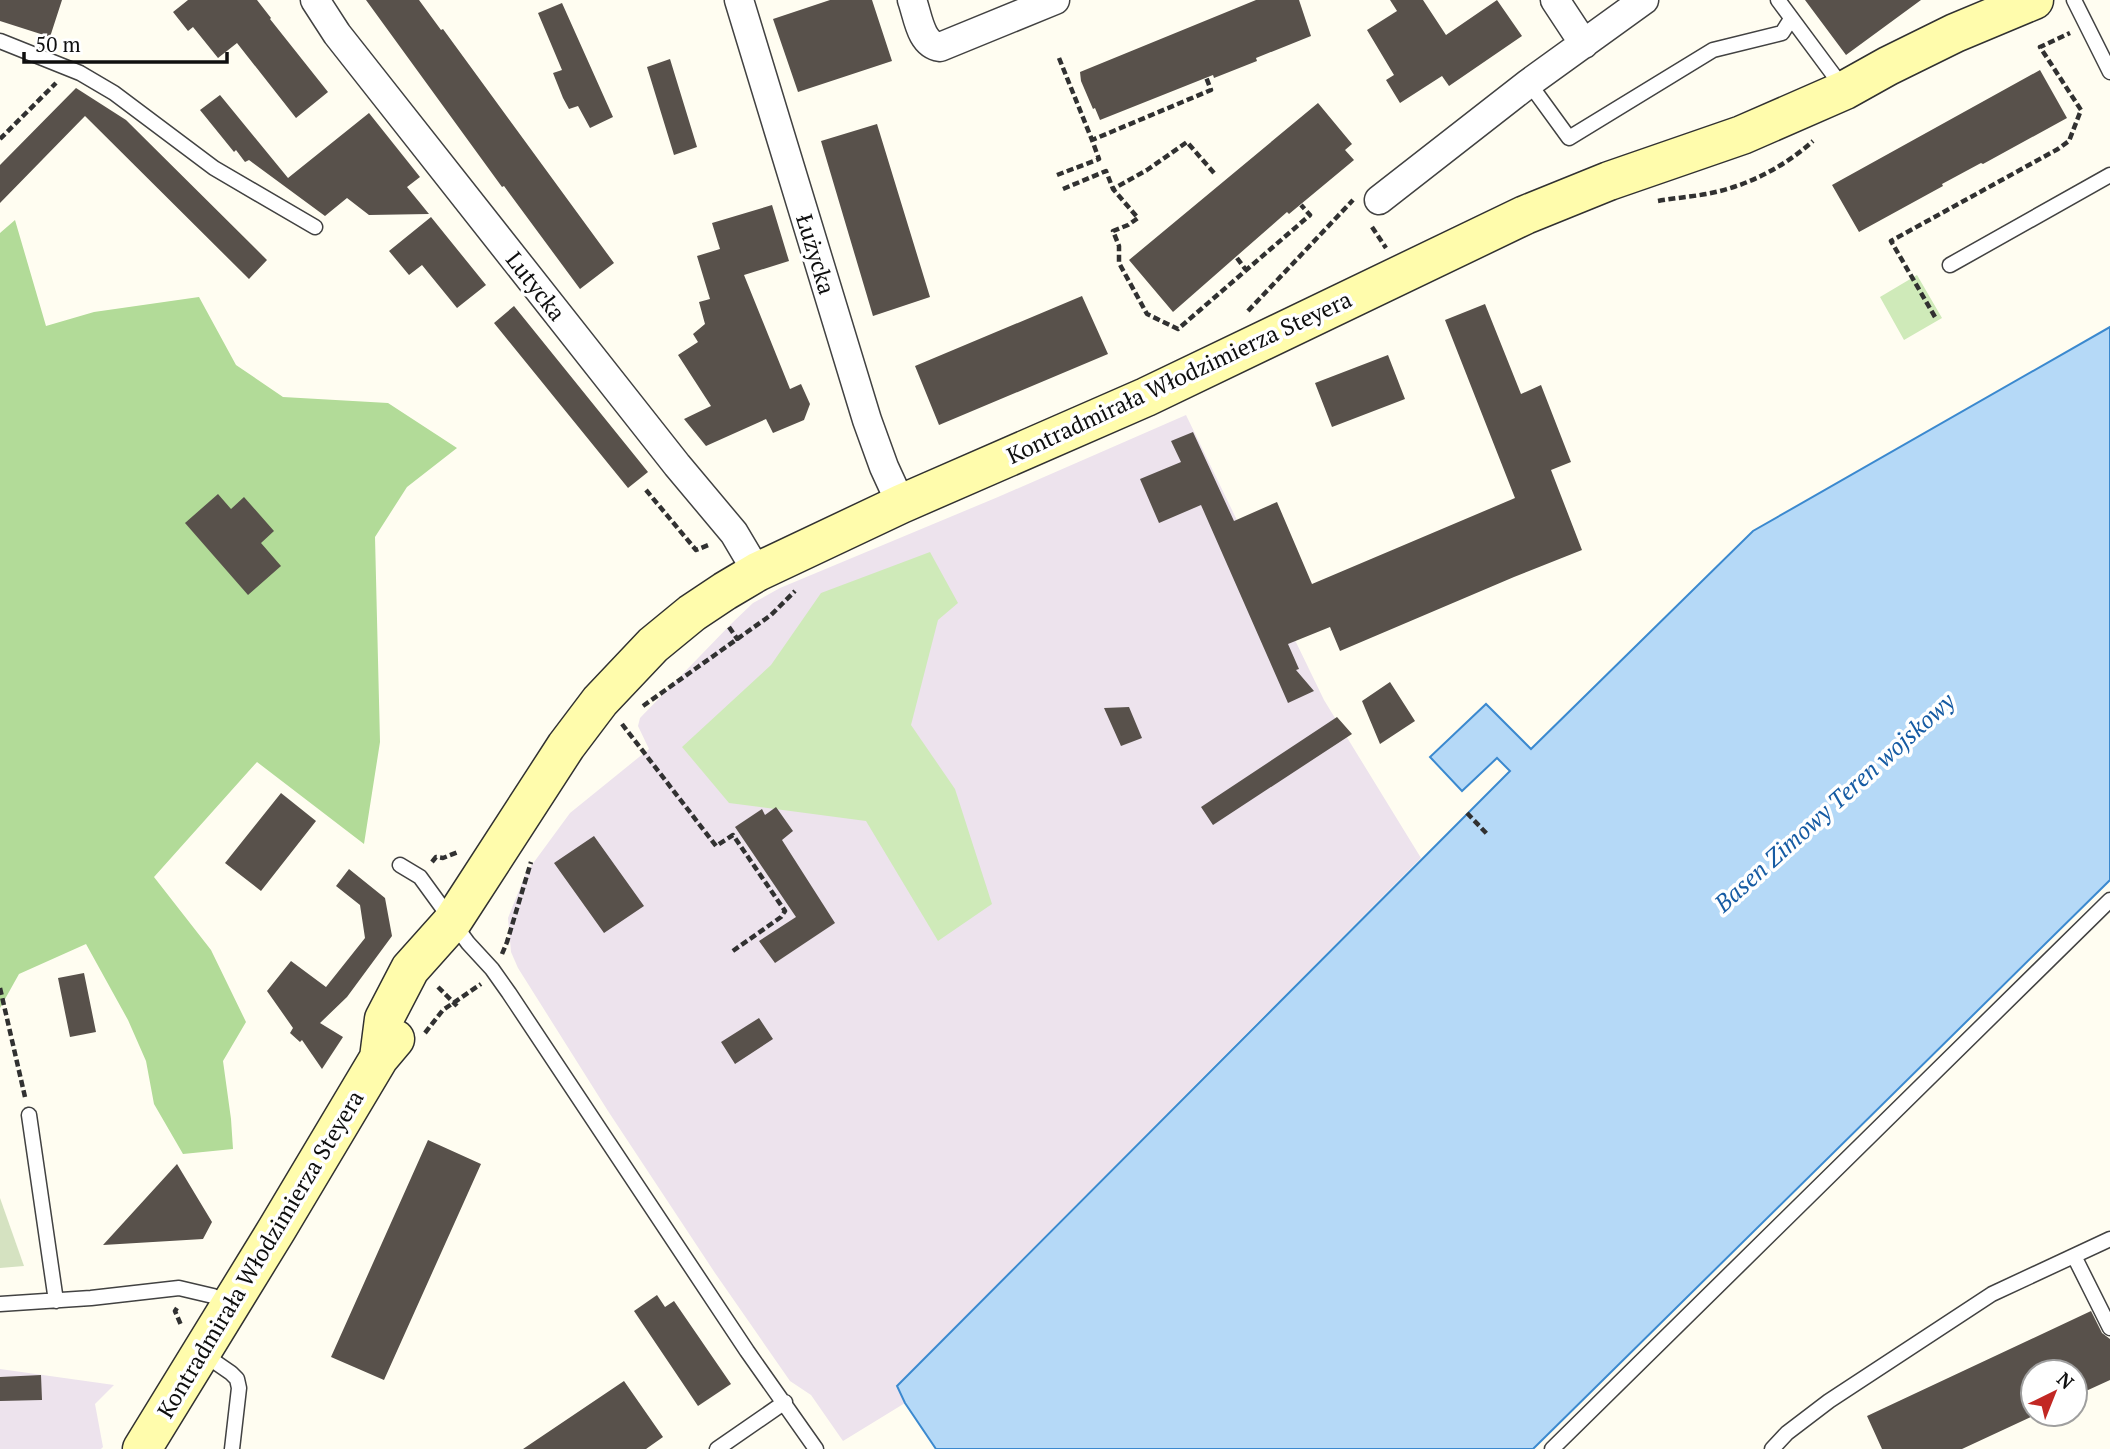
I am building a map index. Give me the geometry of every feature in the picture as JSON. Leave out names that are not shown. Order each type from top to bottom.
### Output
[{"type":"street","name":"Lutycka","points":[[316,0],[337,34],[677,465],[734,533],[757,572]]},
{"type":"street","name":"Łużycka","points":[[738,0],[867,419],[901,504]]},
{"type":"street","points":[[912,0],[926,40],[932,46],[940,47],[1055,0]]},
{"type":"street","points":[[1555,0],[1584,44]]},
{"type":"street","points":[[1380,200],[1529,83],[1644,0]]},
{"type":"street","name":"Kontradmirała Włodzimierza Steyera","points":[[142,1449],[379,1058],[413,1017],[433,983],[452,922],[566,746],[600,701],[669,631],[757,572],[901,504],[1146,397],[1525,215],[1609,181],[1707,149],[1845,90],[1955,33],[2034,0]]},
{"type":"lane","points":[[1778,0],[1845,90]]},
{"type":"lane","points":[[2074,0],[2110,72]]},
{"type":"lane","points":[[1529,83],[1569,138],[1713,50],[1782,33],[1791,19]]},
{"type":"lane","points":[[0,41],[80,73],[114,93],[214,168],[315,226]]},
{"type":"lane","points":[[1950,265],[2110,175]]},
{"type":"lane","points":[[400,865],[420,877],[468,943],[509,992],[747,1351],[816,1449]]},
{"type":"lane","points":[[1561,1446],[2110,901]]},
{"type":"lane","points":[[29,1115],[56,1301]]},
{"type":"lane","points":[[1772,1449],[1787,1433],[1829,1401],[1992,1294],[2110,1239]]},
{"type":"lane","points":[[2074,1255],[2110,1328]]},
{"type":"lane","points":[[0,1304],[179,1288],[213,1296],[230,1306]]},
{"type":"lane","points":[[201,1353],[231,1373],[239,1388],[232,1449]]},
{"type":"lane","points":[[717,1449],[785,1402]]},
{"type":"path","points":[[1935,317],[1891,241],[2069,141],[2081,110],[2040,47],[2087,25]]},
{"type":"path","points":[[1057,175],[1099,159],[1059,58]]},
{"type":"path","points":[[0,139],[58,82],[63,66]]},
{"type":"path","points":[[1092,139],[1212,90],[1206,77]]},
{"type":"path","points":[[1655,202],[1709,194],[1786,163],[1821,135]]},
{"type":"path","points":[[1113,189],[1147,170],[1187,142],[1214,173]]},
{"type":"path","points":[[1063,189],[1107,171],[1113,189],[1138,218],[1113,231],[1119,246],[1119,263],[1147,314],[1178,329],[1310,215],[1301,205]]},
{"type":"path","points":[[1237,258],[1246,270]]},
{"type":"path","points":[[646,490],[695,550],[715,543]]},
{"type":"path","points":[[642,707],[771,615],[799,587]]},
{"type":"path","points":[[729,627],[738,640]]},
{"type":"path","points":[[615,729],[626,719]]},
{"type":"path","points":[[621,723],[716,846],[733,835],[785,911],[781,917],[730,953]]},
{"type":"path","points":[[1467,813],[1488,835]]},
{"type":"path","points":[[501,956],[535,853]]},
{"type":"path","points":[[0,988],[29,1115]]},
{"type":"shaded area","points":[[1186,415],[1324,700],[1421,858],[896,1386],[905,1403],[843,1441],[811,1395],[790,1381],[608,1111],[518,968],[511,952],[508,918],[526,873],[570,813],[649,749],[638,726],[640,718],[753,603],[780,588]]},
{"type":"shaded area","points":[[0,1369],[114,1385],[95,1404],[103,1447],[0,1449]]},
{"type":"green space","points":[[15,220],[46,326],[94,312],[199,297],[236,365],[283,397],[388,403],[457,448],[407,487],[375,537],[380,742],[364,844],[257,762],[154,877],[211,950],[246,1022],[223,1061],[233,1149],[183,1154],[154,1104],[146,1061],[128,1020],[86,944],[19,974],[0,1008],[0,233]]},
{"type":"green space","points":[[1917,275],[1942,318],[1904,340],[1880,297]]},
{"type":"green space","points":[[930,552],[958,603],[938,620],[911,725],[955,789],[992,904],[938,941],[866,821],[729,803],[682,747],[771,665],[821,593]]},
{"type":"green space","points":[[0,1198],[24,1266],[0,1268]]},
{"type":"water","name":"Basen Zimowy Teren wojskowy","points":[[2110,327],[2110,880],[1533,1449],[936,1449],[905,1403],[897,1386],[1510,771],[1497,758],[1462,791],[1430,757],[1486,704],[1531,749],[1753,531]]},
{"type":"building","points":[[0,0],[62,0],[50,37],[0,21]]},
{"type":"building","points":[[188,0],[257,0],[328,92],[296,118],[237,43],[218,58],[193,27],[188,31],[173,12]]},
{"type":"building","points":[[366,0],[419,0],[614,263],[580,289]]},
{"type":"building","points":[[830,0],[872,0],[892,61],[798,92],[773,19]]},
{"type":"building","points":[[1256,0],[1299,0],[1311,36],[1256,58],[1257,61],[1214,78],[1213,75],[1100,120],[1081,81],[1080,72]]},
{"type":"building","points":[[1390,0],[1423,0],[1446,35],[1497,0],[1522,36],[1449,86],[1442,76],[1400,103],[1386,80],[1394,75],[1367,30],[1397,11]]},
{"type":"building","points":[[1805,0],[1921,0],[1846,55]]},
{"type":"building","points":[[562,3],[613,117],[590,128],[578,106],[569,109],[563,98],[553,73],[562,70],[538,13]]},
{"type":"building","points":[[670,59],[697,147],[674,155],[647,67]]},
{"type":"building","points":[[2040,70],[2067,118],[1942,184],[1943,186],[1859,232],[1832,185]]},
{"type":"building","points":[[76,88],[126,120],[267,260],[249,279],[85,116],[0,203],[0,165]]},
{"type":"building","points":[[220,95],[288,178],[369,113],[420,177],[407,187],[429,214],[369,215],[347,198],[325,216],[249,160],[245,162],[236,150],[234,152],[200,110]]},
{"type":"building","points":[[1318,103],[1352,144],[1345,150],[1354,160],[1289,214],[1287,212],[1173,312],[1129,260]]},
{"type":"building","points":[[877,124],[930,297],[873,316],[821,141]]},
{"type":"building","points":[[772,205],[789,261],[744,275],[790,389],[801,384],[810,404],[804,420],[773,433],[766,419],[706,446],[684,419],[711,406],[678,355],[698,342],[693,334],[705,324],[699,302],[710,299],[697,256],[720,249],[712,223]]},
{"type":"building","points":[[431,217],[486,285],[457,308],[422,265],[409,275],[389,251]]},
{"type":"building","points":[[1082,296],[1108,354],[939,425],[915,366]]},
{"type":"building","points":[[1485,304],[1521,394],[1541,385],[1571,462],[1551,470],[1582,550],[1340,651],[1330,627],[1288,644],[1299,669],[1296,670],[1314,691],[1288,703],[1201,505],[1159,523],[1140,479],[1181,462],[1171,441],[1193,432],[1234,521],[1277,502],[1312,584],[1515,498],[1445,320]]},
{"type":"building","points":[[514,306],[648,472],[628,488],[494,323]]},
{"type":"building","points":[[1388,355],[1405,399],[1332,427],[1315,383]]},
{"type":"building","points":[[218,494],[231,509],[244,497],[274,531],[261,543],[281,566],[248,595],[185,523]]},
{"type":"building","points":[[1390,682],[1415,721],[1380,744],[1362,701]]},
{"type":"building","points":[[1129,707],[1142,738],[1121,746],[1104,708]]},
{"type":"building","points":[[1337,717],[1352,734],[1213,825],[1201,807]]},
{"type":"building","points":[[281,793],[316,821],[261,891],[225,863]]},
{"type":"building","points":[[776,807],[793,831],[782,840],[835,923],[775,963],[759,941],[796,917],[735,827],[762,809],[765,815]]},
{"type":"building","points":[[594,836],[644,906],[604,933],[554,863]]},
{"type":"building","points":[[349,869],[385,898],[392,936],[347,997],[320,1023],[343,1037],[322,1069],[302,1040],[300,1042],[290,1033],[293,1028],[267,991],[291,961],[326,987],[365,938],[360,905],[336,886]]},
{"type":"building","points":[[84,973],[96,1032],[70,1037],[58,978]]},
{"type":"building","points":[[759,1018],[773,1039],[735,1064],[721,1042]]},
{"type":"building","points":[[428,1140],[481,1164],[384,1380],[331,1357]]},
{"type":"building","points":[[177,1164],[212,1222],[203,1239],[103,1245]]},
{"type":"building","points":[[657,1295],[665,1307],[674,1301],[731,1384],[698,1406],[634,1311]]},
{"type":"building","points":[[2091,1311],[2102,1333],[2110,1339],[2110,1380],[2089,1390],[2089,1358],[2019,1358],[2019,1423],[1962,1449],[1882,1449],[1867,1416]]},
{"type":"building","points":[[41,1375],[42,1400],[0,1401],[0,1377]]},
{"type":"building","points":[[624,1381],[663,1437],[646,1449],[523,1449]]}]
